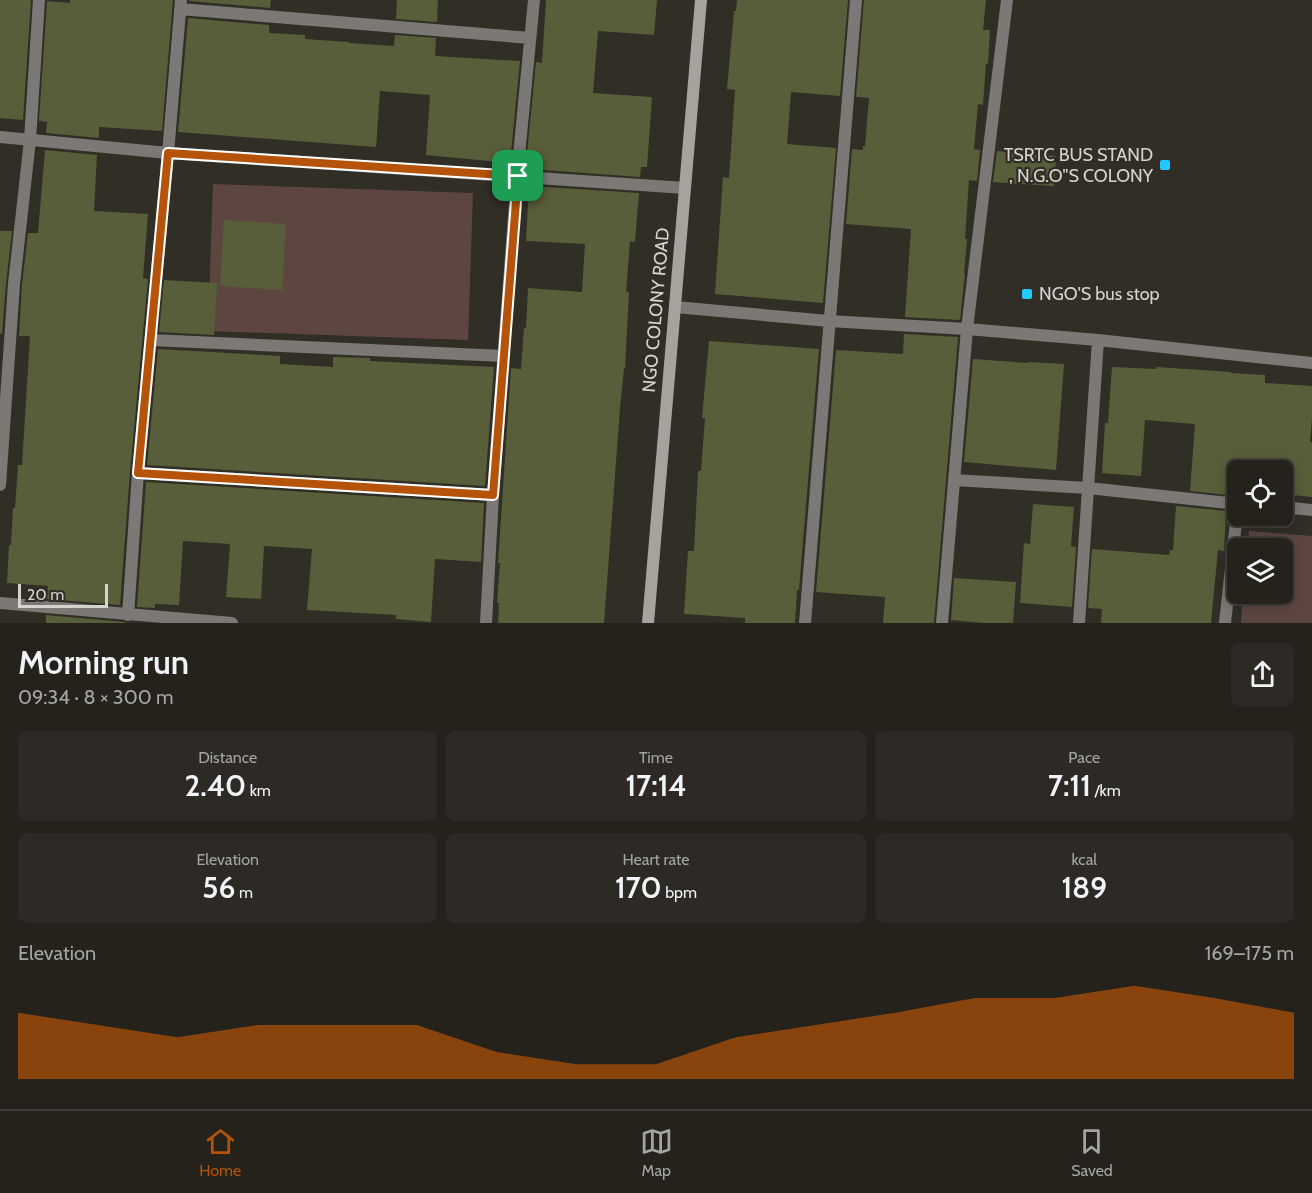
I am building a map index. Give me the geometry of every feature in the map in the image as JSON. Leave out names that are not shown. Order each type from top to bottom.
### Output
[{"type":"street","points":[[0,485],[14,284],[30,140],[39,0]]},
{"type":"street","points":[[486,623],[493,495],[534,0]]},
{"type":"street","name":"NGO COLONY ROAD","points":[[648,623],[701,0]]},
{"type":"street","points":[[805,623],[856,0]]},
{"type":"street","points":[[942,623],[967,329],[1007,0]]},
{"type":"street","points":[[128,615],[138,473],[180,5],[530,38]]},
{"type":"street","points":[[0,137],[168,153],[685,188]]},
{"type":"street","points":[[0,284],[14,284]]},
{"type":"street","points":[[675,307],[830,321],[1098,340],[1312,363]]},
{"type":"street","points":[[151,340],[504,356]]},
{"type":"street","points":[[1079,623],[1098,340]]},
{"type":"street","points":[[138,473],[493,495]]},
{"type":"street","points":[[954,480],[1088,488],[1227,503]]},
{"type":"street","points":[[1293,508],[1312,510]]},
{"type":"street","points":[[1225,623],[1236,526]]},
{"type":"street","points":[[0,603],[232,623]]},
{"type":"shaded area","points":[[213,184],[473,193],[468,340],[208,331]]},
{"type":"shaded area","points":[[1249,531],[1312,536],[1312,623],[1241,623],[1242,604],[1293,604],[1293,538],[1249,538]]},
{"type":"building","points":[[0,0],[31,0],[23,120],[0,118]]},
{"type":"building","points":[[70,0],[173,0],[162,131],[99,127],[99,138],[46,133],[47,122],[39,121],[47,1],[70,3]]},
{"type":"building","points":[[189,0],[271,0],[270,8]]},
{"type":"building","points":[[397,0],[438,0],[437,22],[396,19]]},
{"type":"building","points":[[546,0],[657,0],[654,35],[598,31],[593,93],[652,97],[647,167],[641,167],[640,177],[530,169],[531,164],[526,164],[536,62],[542,63]]},
{"type":"building","points":[[737,0],[848,0],[840,96],[791,92],[787,144],[836,148],[823,303],[715,294],[723,177],[729,178],[735,90],[727,89]]},
{"type":"building","points":[[864,0],[986,0],[983,30],[990,30],[988,64],[986,63],[983,105],[978,104],[974,149],[980,150],[977,181],[969,180],[965,273],[960,320],[905,317],[911,229],[846,224],[852,149],[863,150],[865,146],[869,98],[856,97]]},
{"type":"building","points":[[188,18],[269,25],[270,33],[305,35],[305,39],[349,43],[394,46],[395,35],[436,38],[435,56],[520,61],[510,163],[426,155],[430,95],[380,91],[376,147],[178,132]]},
{"type":"building","points":[[45,150],[97,155],[94,211],[148,214],[143,278],[148,279],[120,605],[47,599],[48,586],[7,583],[18,465],[22,465],[30,336],[19,336],[22,285],[28,233],[38,233]]},
{"type":"building","points":[[997,151],[1056,156],[1054,186],[993,182]]},
{"type":"building","points":[[529,186],[639,193],[635,242],[630,241],[626,292],[629,292],[625,369],[604,623],[498,623],[500,563],[498,563],[511,368],[521,369],[528,288],[582,292],[585,244],[526,241]]},
{"type":"building","points":[[224,220],[286,224],[282,290],[220,286]]},
{"type":"building","points":[[0,231],[12,231],[2,334],[0,334]]},
{"type":"building","points":[[164,280],[217,283],[214,335],[159,332]]},
{"type":"building","points":[[904,334],[958,337],[934,623],[883,623],[885,597],[816,592],[836,350],[903,354]]},
{"type":"building","points":[[709,341],[819,349],[795,623],[745,623],[745,618],[684,614],[688,551],[694,551]]},
{"type":"building","points":[[158,349],[280,356],[280,364],[333,367],[333,357],[494,367],[485,486],[147,465]]},
{"type":"building","points":[[973,359],[1064,364],[1056,470],[964,462]]},
{"type":"building","points":[[1112,367],[1156,369],[1156,367],[1265,375],[1265,383],[1312,386],[1310,442],[1312,442],[1312,497],[1293,495],[1293,460],[1227,460],[1227,495],[1190,491],[1195,424],[1145,420],[1141,476],[1102,473],[1105,423],[1108,423]]},
{"type":"building","points":[[146,482],[484,503],[481,562],[435,559],[431,622],[396,619],[396,615],[307,610],[312,549],[264,546],[261,599],[226,597],[230,544],[183,541],[179,605],[155,604],[155,608],[137,607]]},
{"type":"building","points":[[1033,504],[1074,507],[1071,546],[1076,547],[1072,607],[1020,603],[1024,543],[1030,544]]},
{"type":"building","points":[[1176,506],[1226,511],[1224,551],[1218,550],[1211,623],[1101,623],[1102,609],[1088,608],[1092,549],[1169,555],[1170,550],[1173,550]]},
{"type":"building","points":[[954,578],[1016,582],[1013,623],[951,620]]},
{"type":"building","points":[[46,615],[124,622],[127,623],[46,623]]},
{"type":"place","name":"TSRTC BUS STAND , N.G.O\"S COLONY","points":[[1165,165]]},
{"type":"place","name":"NGO'S bus stop","points":[[1027,294]]},
{"type":"route","points":[[168,153],[518,176],[493,495],[138,473],[168,153]]}]
